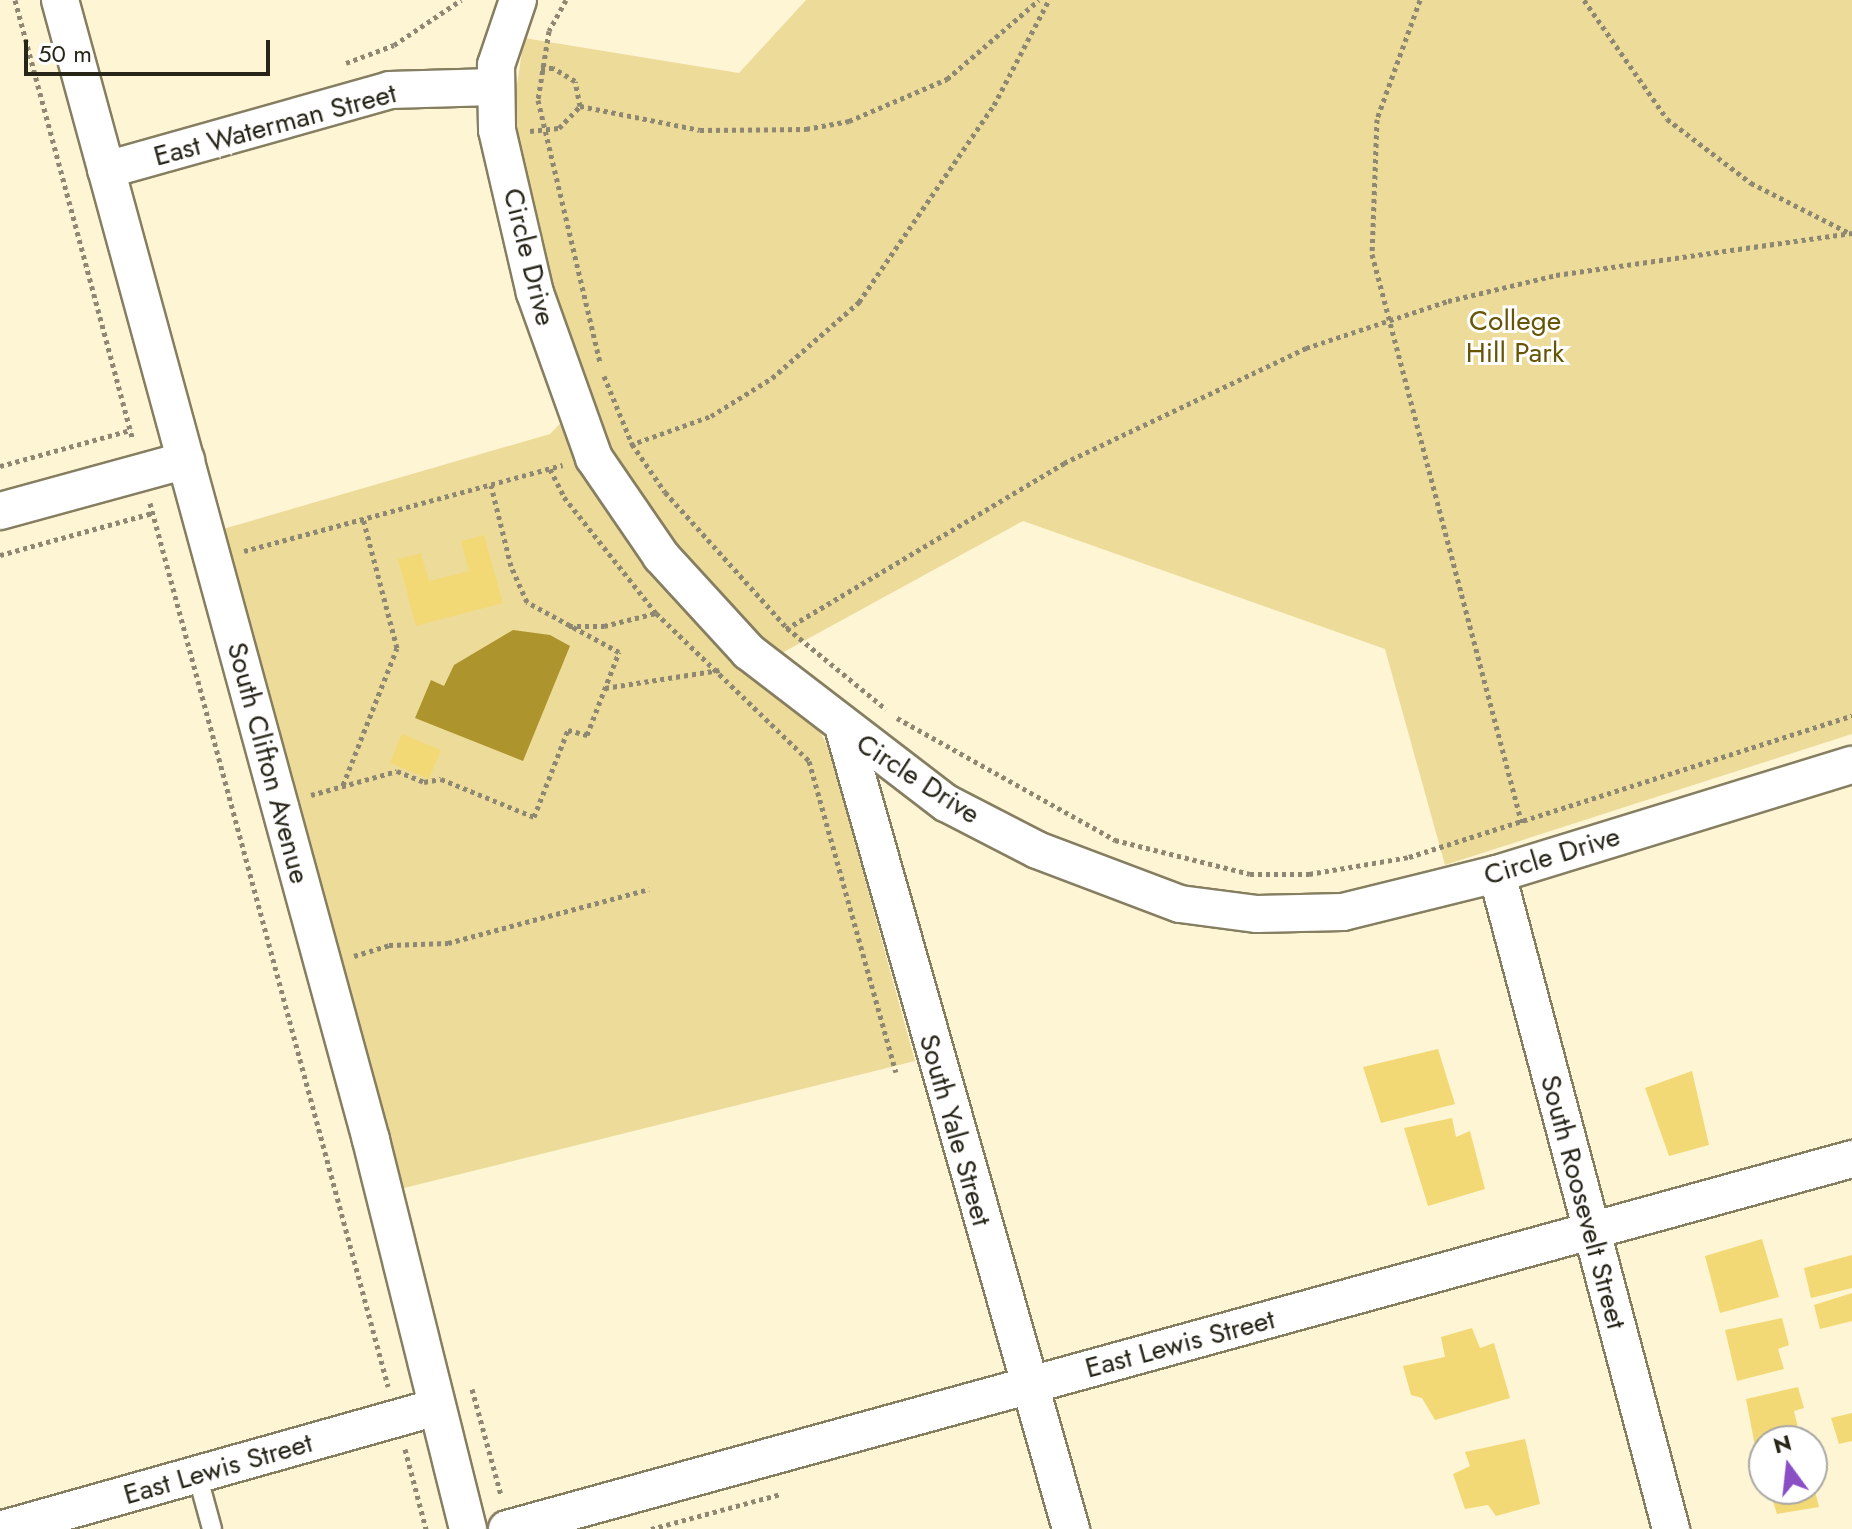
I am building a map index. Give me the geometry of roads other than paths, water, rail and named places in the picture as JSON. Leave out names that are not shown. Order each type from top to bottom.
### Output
[{"type":"street","name":"South Clifton Avenue","points":[[60,0],[371,1140],[433,1408],[468,1529]]},
{"type":"street","name":"Circle Drive","points":[[518,0],[494,76],[497,130],[535,293],[594,458],[661,556],[749,652],[844,730],[946,803],[1037,850],[1180,904],[1257,914],[1343,912],[1497,874],[1852,765]]},
{"type":"street","name":"East Waterman Street","points":[[106,170],[390,90],[494,76]]},
{"type":"street","points":[[0,511],[186,460]]},
{"type":"street","name":"South Yale Street","points":[[844,730],[1071,1529]]},
{"type":"street","name":"South Roosevelt Street","points":[[1497,874],[1671,1529]]},
{"type":"street","name":"East Lewis Street","points":[[507,1529],[1852,1159]]},
{"type":"street","name":"East Lewis Street","points":[[3,1529],[433,1408]]},
{"type":"lane","points":[[197,1474],[212,1529]]},
{"type":"park label","name":"College Hill Park","points":[[1515,337]]}]
